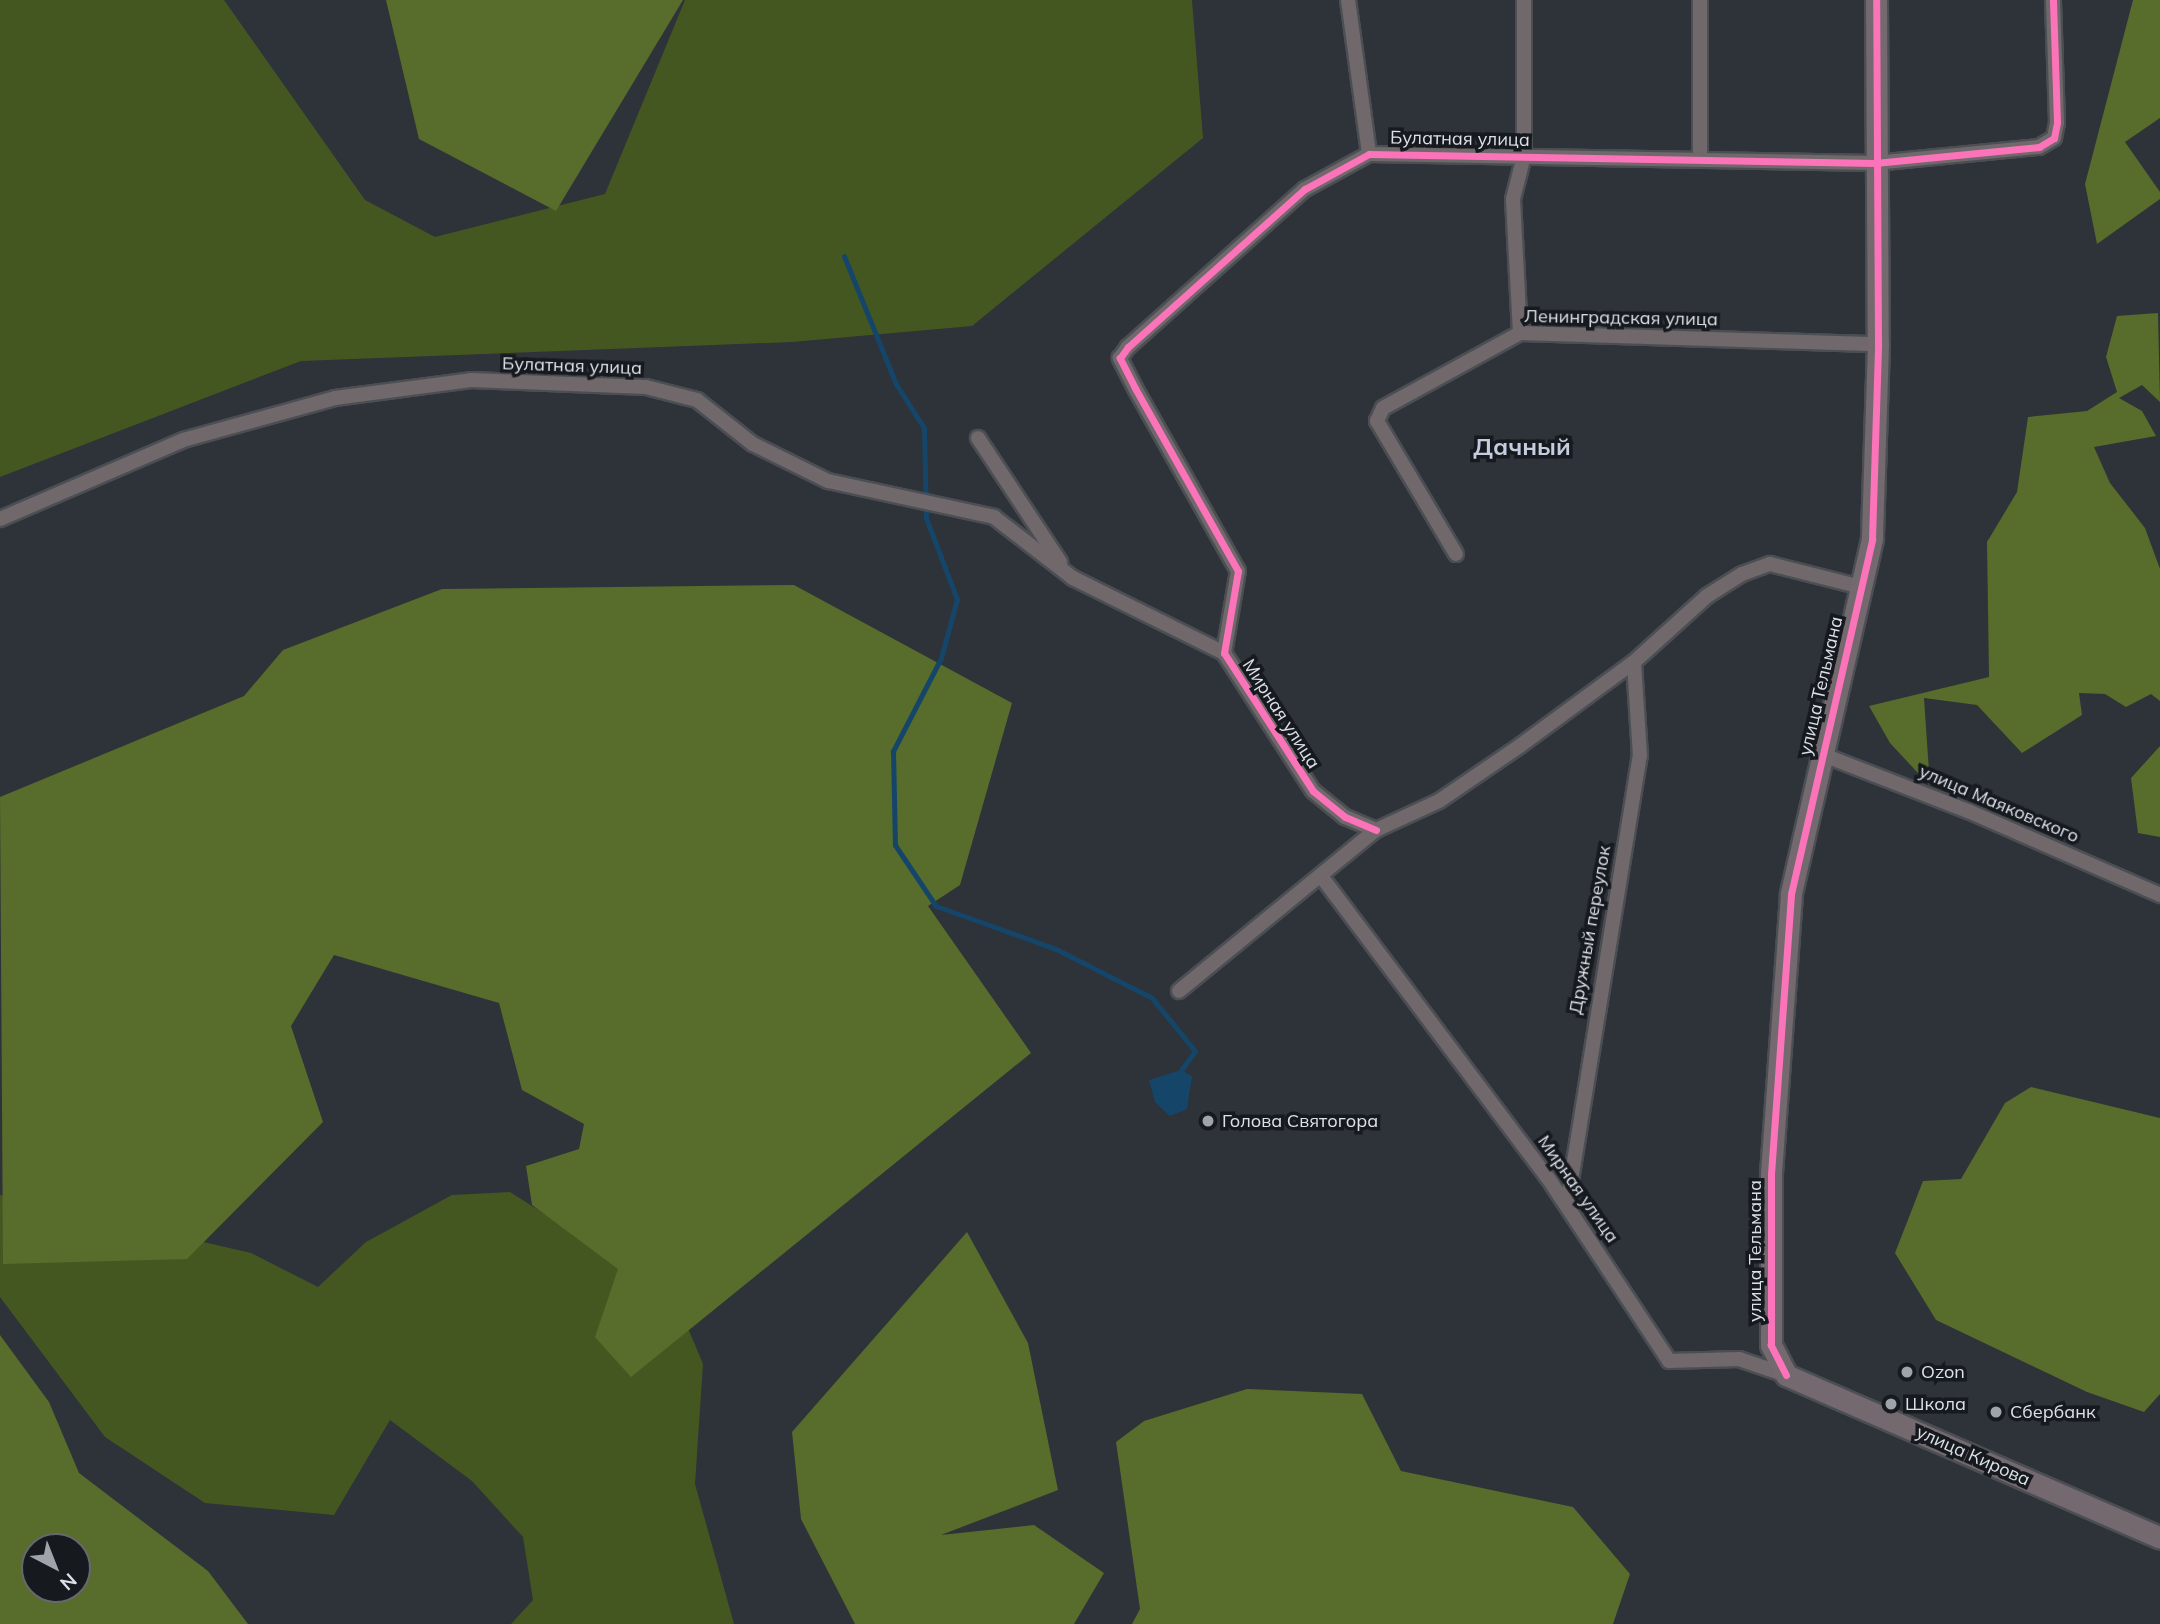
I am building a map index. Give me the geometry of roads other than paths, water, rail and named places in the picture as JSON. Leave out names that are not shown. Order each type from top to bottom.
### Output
[{"type":"street","points":[[1349,0],[1369,154]]},
{"type":"street","points":[[1520,333],[1513,200],[1524,156],[1524,0]]},
{"type":"street","points":[[1700,0],[1700,158]]},
{"type":"street","name":"улица Тельмана","points":[[1786,1375],[1771,1345],[1771,1174],[1791,894],[1872,539],[1878,344],[1876,0]]},
{"type":"street","name":"Булатная улица","points":[[1120,358],[1305,189],[1369,154],[1875,163],[2039,147],[2054,138],[2057,122],[2053,0]]},
{"type":"street","name":"Ленинградская улица","points":[[1456,554],[1377,421],[1383,408],[1520,333],[1878,344]]},
{"type":"street","name":"Мирная улица","points":[[1120,358],[1238,571],[1224,653],[1313,791],[1345,817],[1376,830]]},
{"type":"street","name":"Булатная улица","points":[[0,519],[183,440],[335,398],[471,380],[646,387],[697,400],[753,444],[828,481],[994,517],[1073,578],[1224,653]]},
{"type":"street","points":[[978,438],[1026,516],[1073,578]]},
{"type":"street","points":[[1179,991],[1376,830],[1439,802],[1634,662],[1707,596],[1742,574],[1770,564],[1861,587]]},
{"type":"street","name":"Дружный переулок","points":[[1566,1205],[1640,755],[1634,662]]},
{"type":"street","name":"улица Маяковского","points":[[1821,754],[1944,801],[2160,895]]},
{"type":"street","name":"Мирная улица","points":[[1321,876],[1566,1205],[1669,1361],[1739,1359],[1786,1375]]},
{"type":"street","name":"улица Кирова","points":[[1786,1375],[2160,1538]]},
{"type":"water","points":[[1181,1070],[1192,1076],[1187,1109],[1170,1116],[1155,1102],[1149,1080]]},
{"type":"waterway","points":[[844,256],[896,384],[924,428],[926,518],[957,599],[941,658],[893,751],[895,845],[936,906],[1056,949],[1152,998],[1195,1051],[1181,1070]]},
{"type":"place","name":"Голова Святогора","points":[[1208,1121]]},
{"type":"place","name":"Ozon","points":[[1907,1372]]},
{"type":"place","name":"Школа","points":[[1891,1404]]},
{"type":"place","name":"Сбербанк","points":[[1996,1412]]},
{"type":"district","name":"Дачный","points":[[1522,447]]}]
